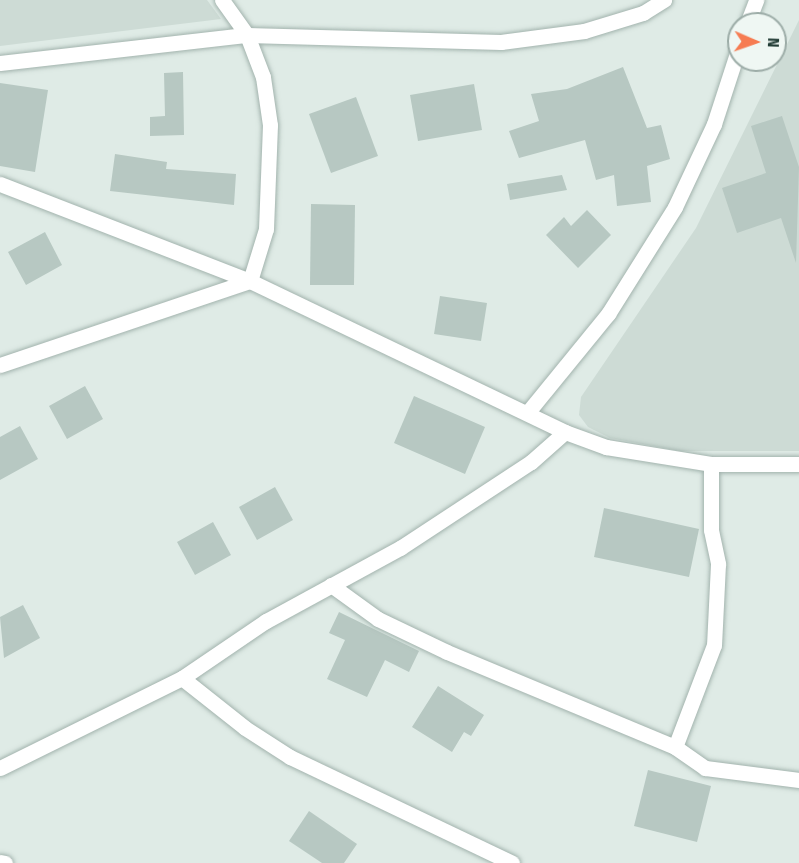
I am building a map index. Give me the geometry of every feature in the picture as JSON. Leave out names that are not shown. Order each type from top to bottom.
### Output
[{"type":"street","points":[[222,0],[247,35],[263,77],[270,125],[266,229],[250,281]]},
{"type":"street","points":[[0,63],[247,35],[501,42],[585,31],[642,13],[664,0]]},
{"type":"street","points":[[528,412],[608,314],[675,207],[714,123],[731,72]]},
{"type":"street","points":[[0,184],[250,281],[528,412],[565,432],[606,447],[711,464],[799,464]]},
{"type":"street","points":[[0,365],[250,281]]},
{"type":"street","points":[[0,768],[182,678],[266,621],[400,548],[522,469],[565,432]]},
{"type":"street","points":[[675,747],[714,645],[718,564],[711,530],[711,464]]},
{"type":"street","points":[[331,585],[378,619],[447,652],[675,747],[705,768],[799,780]]},
{"type":"street","points":[[182,678],[245,728],[290,757],[512,863]]},
{"type":"street","points":[[0,862],[5,863]]},
{"type":"shaded area","points":[[0,0],[207,0],[221,19],[0,46]]},
{"type":"shaded area","points":[[799,20],[799,451],[680,451],[610,438],[588,427],[579,415],[581,397],[696,228],[773,72],[787,72],[787,44]]},
{"type":"building","points":[[623,67],[647,128],[661,125],[670,159],[647,166],[651,202],[617,206],[614,175],[596,180],[585,140],[519,158],[509,131],[539,121],[531,94],[567,89]]},
{"type":"building","points":[[183,72],[184,135],[150,136],[150,117],[165,116],[164,73]]},
{"type":"building","points":[[0,83],[48,90],[35,172],[0,166]]},
{"type":"building","points":[[474,84],[482,130],[418,141],[410,95]]},
{"type":"building","points":[[356,97],[378,156],[331,173],[309,114]]},
{"type":"building","points":[[782,116],[799,167],[796,263],[781,218],[737,233],[722,188],[766,173],[751,126]]},
{"type":"building","points":[[115,154],[167,162],[166,169],[236,174],[234,205],[110,191]]},
{"type":"building","points":[[562,175],[567,190],[510,200],[507,184]]},
{"type":"building","points":[[311,204],[355,205],[354,285],[310,285]]},
{"type":"building","points":[[587,210],[611,235],[578,268],[546,235],[564,217],[571,226]]},
{"type":"building","points":[[45,232],[62,265],[26,285],[8,252]]},
{"type":"building","points":[[440,296],[487,303],[481,341],[434,334]]},
{"type":"building","points":[[85,386],[103,419],[67,439],[49,406]]},
{"type":"building","points":[[414,396],[485,427],[465,474],[394,443]]},
{"type":"building","points":[[20,426],[38,459],[0,480],[0,437]]},
{"type":"building","points":[[275,487],[293,520],[257,540],[239,507]]},
{"type":"building","points":[[604,508],[699,529],[689,577],[594,557]]},
{"type":"building","points":[[213,522],[231,555],[195,575],[177,542]]},
{"type":"building","points":[[23,605],[40,638],[4,658],[0,617]]},
{"type":"building","points":[[339,612],[419,651],[409,672],[385,660],[367,697],[327,679],[345,640],[329,633]]},
{"type":"building","points":[[438,686],[484,715],[471,736],[464,732],[452,752],[412,727]]},
{"type":"building","points":[[648,770],[711,786],[697,842],[634,826]]},
{"type":"building","points":[[309,811],[357,844],[344,863],[322,863],[289,841]]}]
